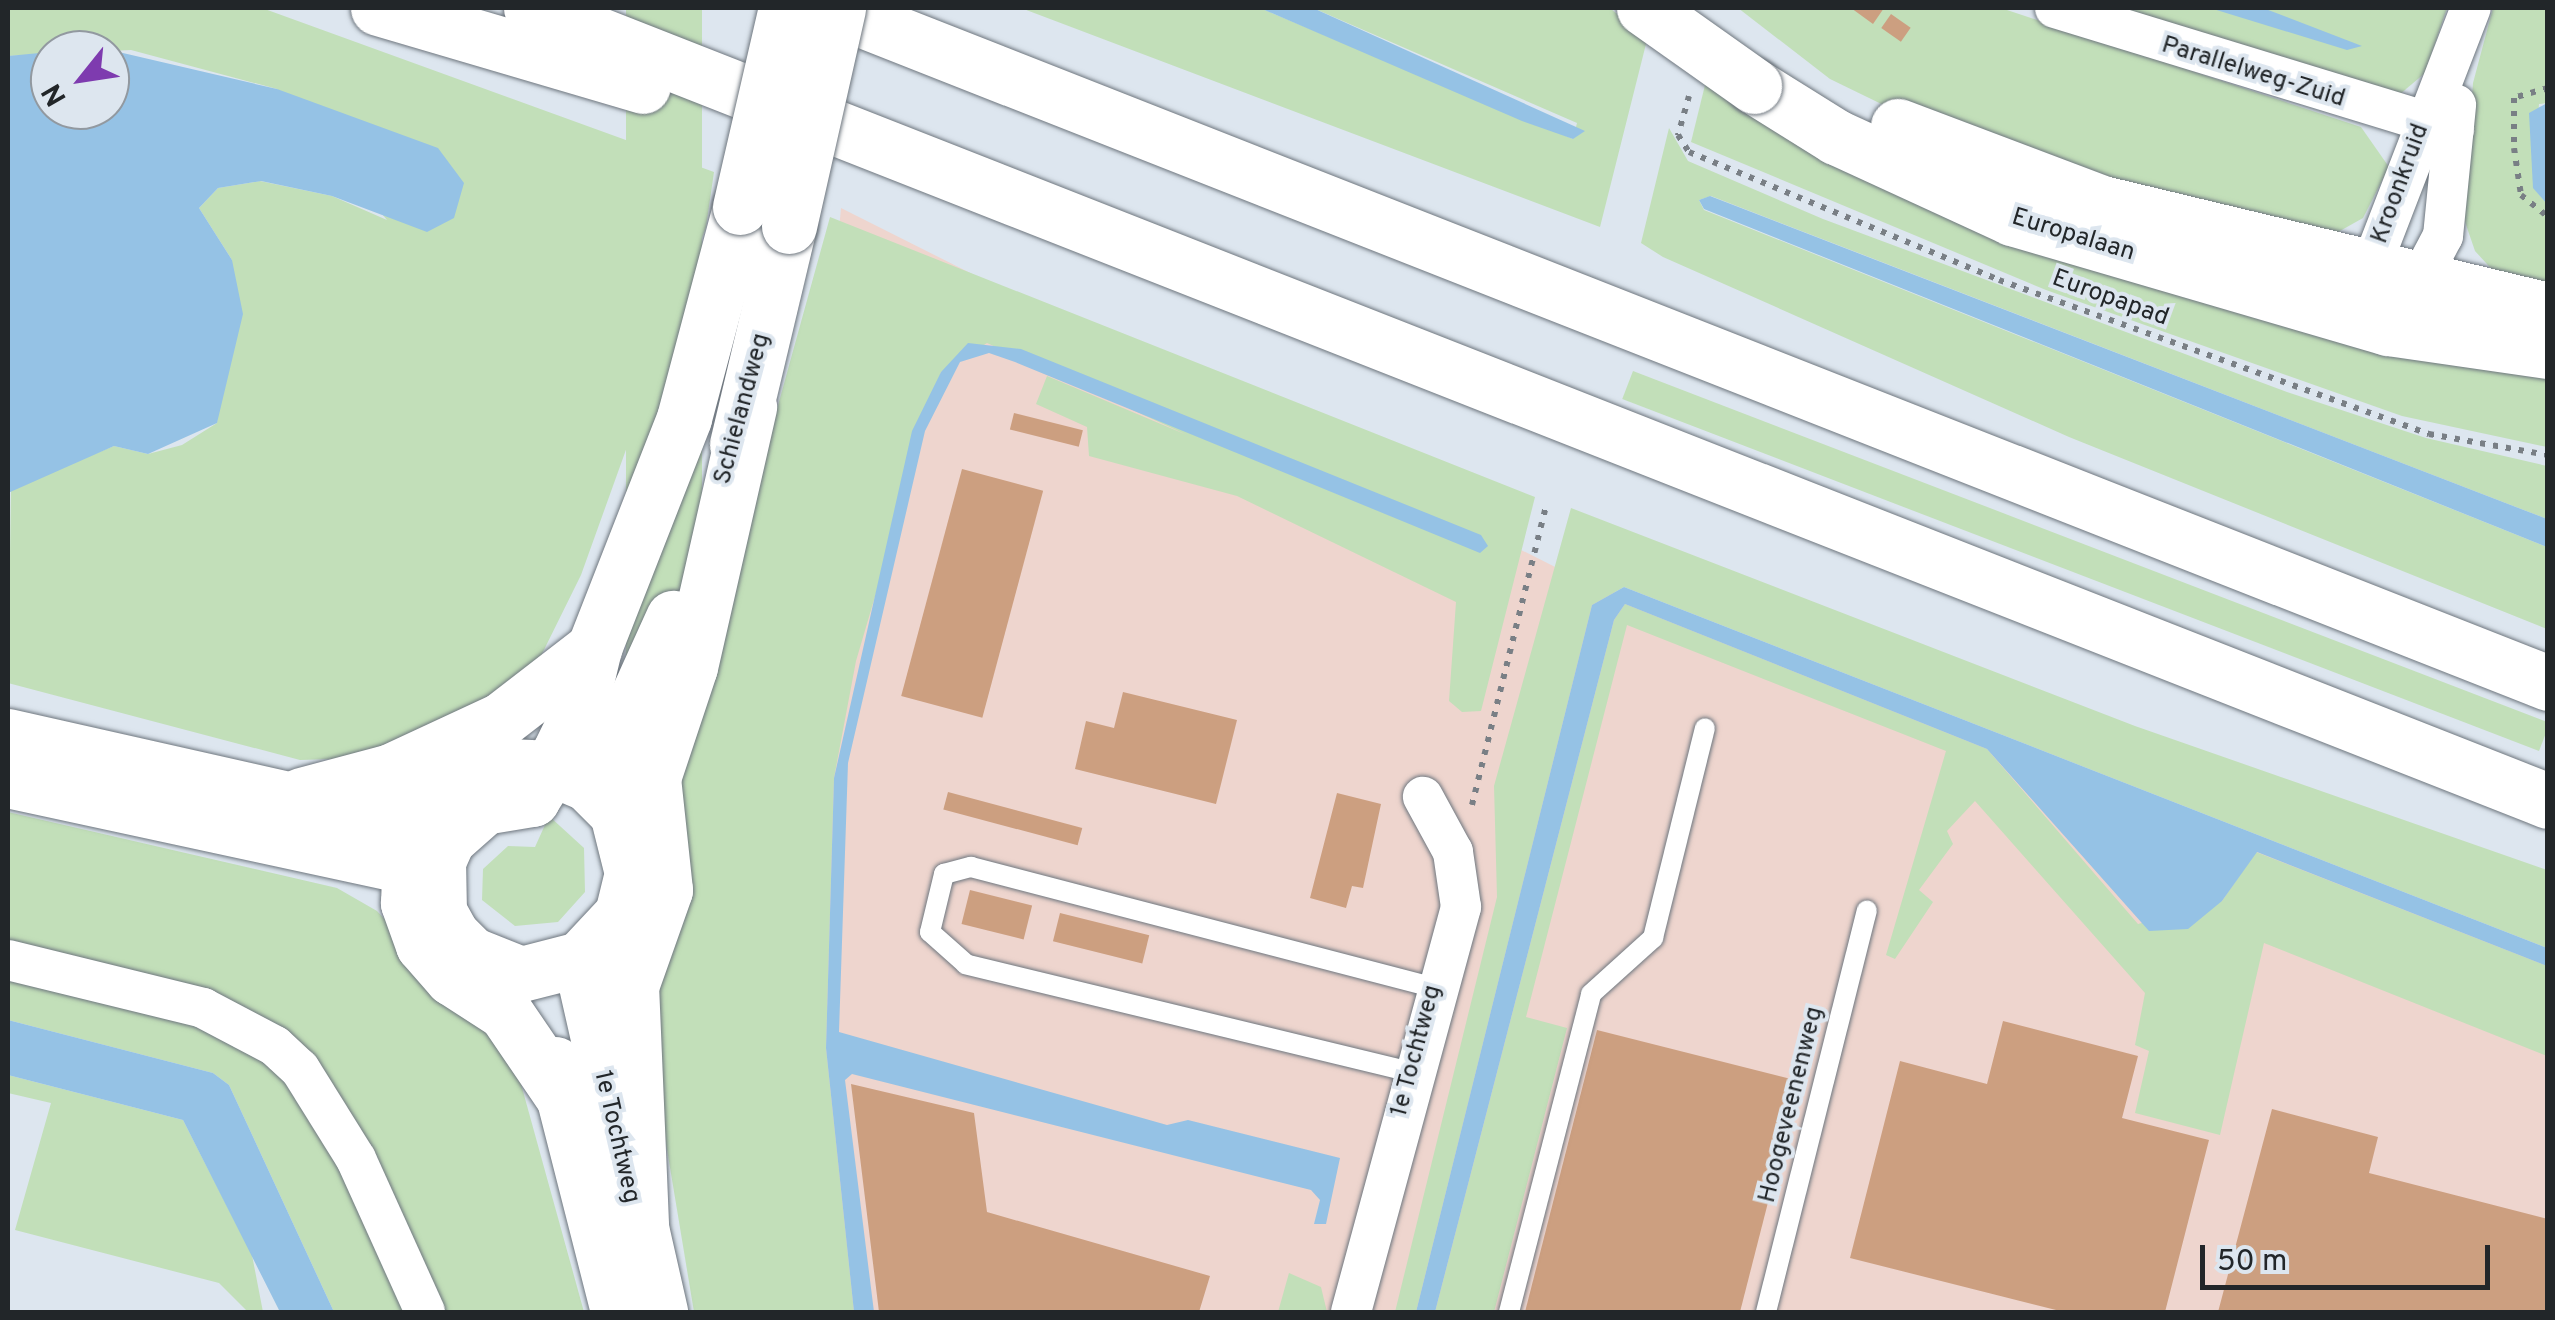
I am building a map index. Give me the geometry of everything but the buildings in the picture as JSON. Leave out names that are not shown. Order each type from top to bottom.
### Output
[{"type":"main road","points":[[378,8],[988,189]]},
{"type":"main road","points":[[531,8],[2548,801]]},
{"type":"main road","name":"Schielandweg","points":[[604,797],[619,738],[705,540],[749,407],[786,8]]},
{"type":"main road","points":[[835,8],[2548,683]]},
{"type":"main road","name":"Schielandweg","points":[[535,777],[579,712],[594,648],[764,216],[835,8]]},
{"type":"main road","name":"Europalaan","points":[[1644,8],[1760,71],[1947,150],[2102,203],[2397,278],[2548,310]]},
{"type":"main road","name":"Europalaan","points":[[1705,8],[1760,71],[1836,138],[2012,218],[2388,328],[2548,351]]},
{"type":"main road","points":[[642,1246],[631,986],[665,890],[653,778],[694,650],[749,407]]},
{"type":"main road","points":[[279,819],[501,720],[594,648]]},
{"type":"main road","points":[[8,736],[279,819],[417,885]]},
{"type":"main road","points":[[417,885],[464,820],[507,800],[535,777]]},
{"type":"main road","points":[[535,777],[604,797],[625,832],[629,894],[611,931],[580,959],[506,985],[436,963],[417,885],[428,815],[469,779],[535,777]]},
{"type":"main road","points":[[8,780],[279,819],[428,815]]},
{"type":"main road","name":"1e Tochtweg","points":[[580,959],[660,1312]]},
{"type":"main road","name":"1e Tochtweg","points":[[506,985],[534,992],[618,1312]]},
{"type":"street","name":"Parallelweg-Zuid","points":[[2054,8],[2438,128]]},
{"type":"street","name":"Kroonkruid","points":[[2388,328],[2397,278],[2467,17]]},
{"type":"street","name":"Kroonkruid","points":[[2397,278],[2443,236],[2438,128]]},
{"type":"street","name":"1e Tochtweg","points":[[1351,1312],[1433,988],[1461,907],[1454,852],[1423,797]]},
{"type":"street","points":[[8,960],[203,1008],[275,1046],[300,1068],[356,1159],[425,1312]]},
{"type":"lane","points":[[1509,1312],[1591,994],[1653,938],[1705,728]]},
{"type":"lane","points":[[1412,1072],[966,964],[930,932],[944,874],[972,866],[1433,988]]},
{"type":"lane","name":"Hoogeveenenweg","points":[[1766,1312],[1867,911]]},
{"type":"path","points":[[2548,88],[2514,98],[2514,148],[2521,195],[2548,218]]},
{"type":"path","name":"Europapad","points":[[1678,136],[1688,152],[1999,280],[2429,434],[2548,455]]},
{"type":"shaded area","points":[[841,208],[1571,575],[2547,958],[2547,1312],[791,1312],[784,833]]},
{"type":"green space","points":[[8,8],[262,8],[714,172],[706,227],[581,575],[536,666],[471,715],[362,758],[300,760],[8,683],[11,488],[114,446],[148,454],[182,445],[217,423],[232,260],[199,208],[218,188],[260,181],[332,196],[387,220],[277,89],[130,50],[130,30],[30,30],[30,55],[8,56]]},
{"type":"green space","points":[[626,8],[702,8],[702,1011],[626,1011]]},
{"type":"green space","points":[[1021,8],[1260,8],[1573,139],[1577,123],[1313,8],[1610,8],[1647,40],[1600,227]]},
{"type":"green space","points":[[1738,8],[2001,8],[2361,127],[2389,167],[2363,218],[2331,236],[1978,151],[1830,79]]},
{"type":"green space","points":[[2099,8],[2447,8],[2425,73],[2399,95]]},
{"type":"green space","points":[[2493,8],[2547,8],[2547,103],[2539,104],[2533,187],[2547,204],[2547,298],[2498,276],[2475,251],[2463,216],[2473,83]]},
{"type":"green space","points":[[1706,81],[2547,368],[2547,447],[2402,416],[2046,290],[1691,142]]},
{"type":"green space","points":[[1669,128],[1688,161],[1823,219],[2287,392],[2426,438],[2547,466],[2547,519],[1711,196],[1699,200],[1704,210],[2547,547],[2547,629],[2069,437],[1663,257],[1641,243]]},
{"type":"green space","points":[[830,217],[1535,497],[1481,711],[1462,712],[1449,701],[1456,602],[1237,496],[1089,456],[1087,427],[1036,404],[1047,376],[1187,435],[987,343],[941,372],[856,661],[834,778],[826,1048],[854,1312],[694,1312],[648,1035],[669,800]]},
{"type":"green space","points":[[1633,371],[2548,722],[2539,751],[1622,399]]},
{"type":"green space","points":[[1571,508],[2135,726],[2547,870],[2547,948],[1624,587],[1592,605],[1416,1312],[1395,1312],[1497,897],[1494,786]]},
{"type":"green space","points":[[1625,604],[1987,749],[2138,924],[2222,901],[2256,852],[2547,966],[2547,1056],[2264,943],[2220,1135],[2135,1113],[2149,1051],[2135,1045],[2145,993],[1975,801],[1947,831],[1953,844],[1919,890],[1933,902],[1895,959],[1886,955],[1946,751],[1627,625],[1526,1017],[1567,1028],[1494,1312],[1435,1312],[1614,620]]},
{"type":"green space","points":[[8,812],[337,888],[377,911],[476,1017],[521,1084],[584,1312],[440,1312],[310,1062],[8,946]]},
{"type":"green space","points":[[549,816],[584,848],[585,892],[558,922],[515,926],[482,900],[483,869],[508,846],[535,847]]},
{"type":"green space","points":[[8,975],[198,1023],[263,1059],[311,1110],[409,1312],[334,1312],[229,1085],[213,1073],[8,1020]]},
{"type":"green space","points":[[8,1075],[183,1120],[252,1255],[263,1312],[248,1312],[219,1283],[15,1230],[51,1103],[8,1093]]},
{"type":"green space","points":[[1289,1273],[1321,1287],[1327,1312],[1278,1312]]},
{"type":"water","points":[[1260,8],[1313,8],[1585,131],[1573,139],[1522,121]]},
{"type":"water","points":[[2210,8],[2263,8],[2362,46],[2347,50]]},
{"type":"water","points":[[30,54],[30,130],[130,130],[130,55],[277,89],[438,148],[464,183],[454,218],[427,232],[332,196],[261,181],[218,188],[199,208],[232,260],[243,314],[217,423],[148,454],[114,446],[8,493],[8,56]]},
{"type":"water","points":[[2548,103],[2547,204],[2533,188],[2529,113]]},
{"type":"water","points":[[1710,196],[2547,519],[2547,547],[1704,209],[1699,200]]},
{"type":"water","points":[[968,343],[1021,349],[1481,535],[1488,546],[1480,553],[1015,362],[989,353],[960,362],[925,431],[848,763],[839,1032],[1167,1125],[1188,1120],[1340,1158],[1326,1224],[1314,1224],[1320,1200],[1311,1190],[852,1074],[845,1080],[874,1312],[854,1312],[826,1048],[834,778],[912,431],[941,372]]},
{"type":"water","points":[[1624,587],[2547,948],[2547,966],[2257,852],[2222,901],[2188,929],[2149,931],[1987,749],[1625,604],[1614,620],[1435,1312],[1416,1312],[1592,605]]},
{"type":"water","points":[[8,1020],[213,1073],[229,1085],[334,1312],[280,1312],[183,1120],[8,1075]]}]
